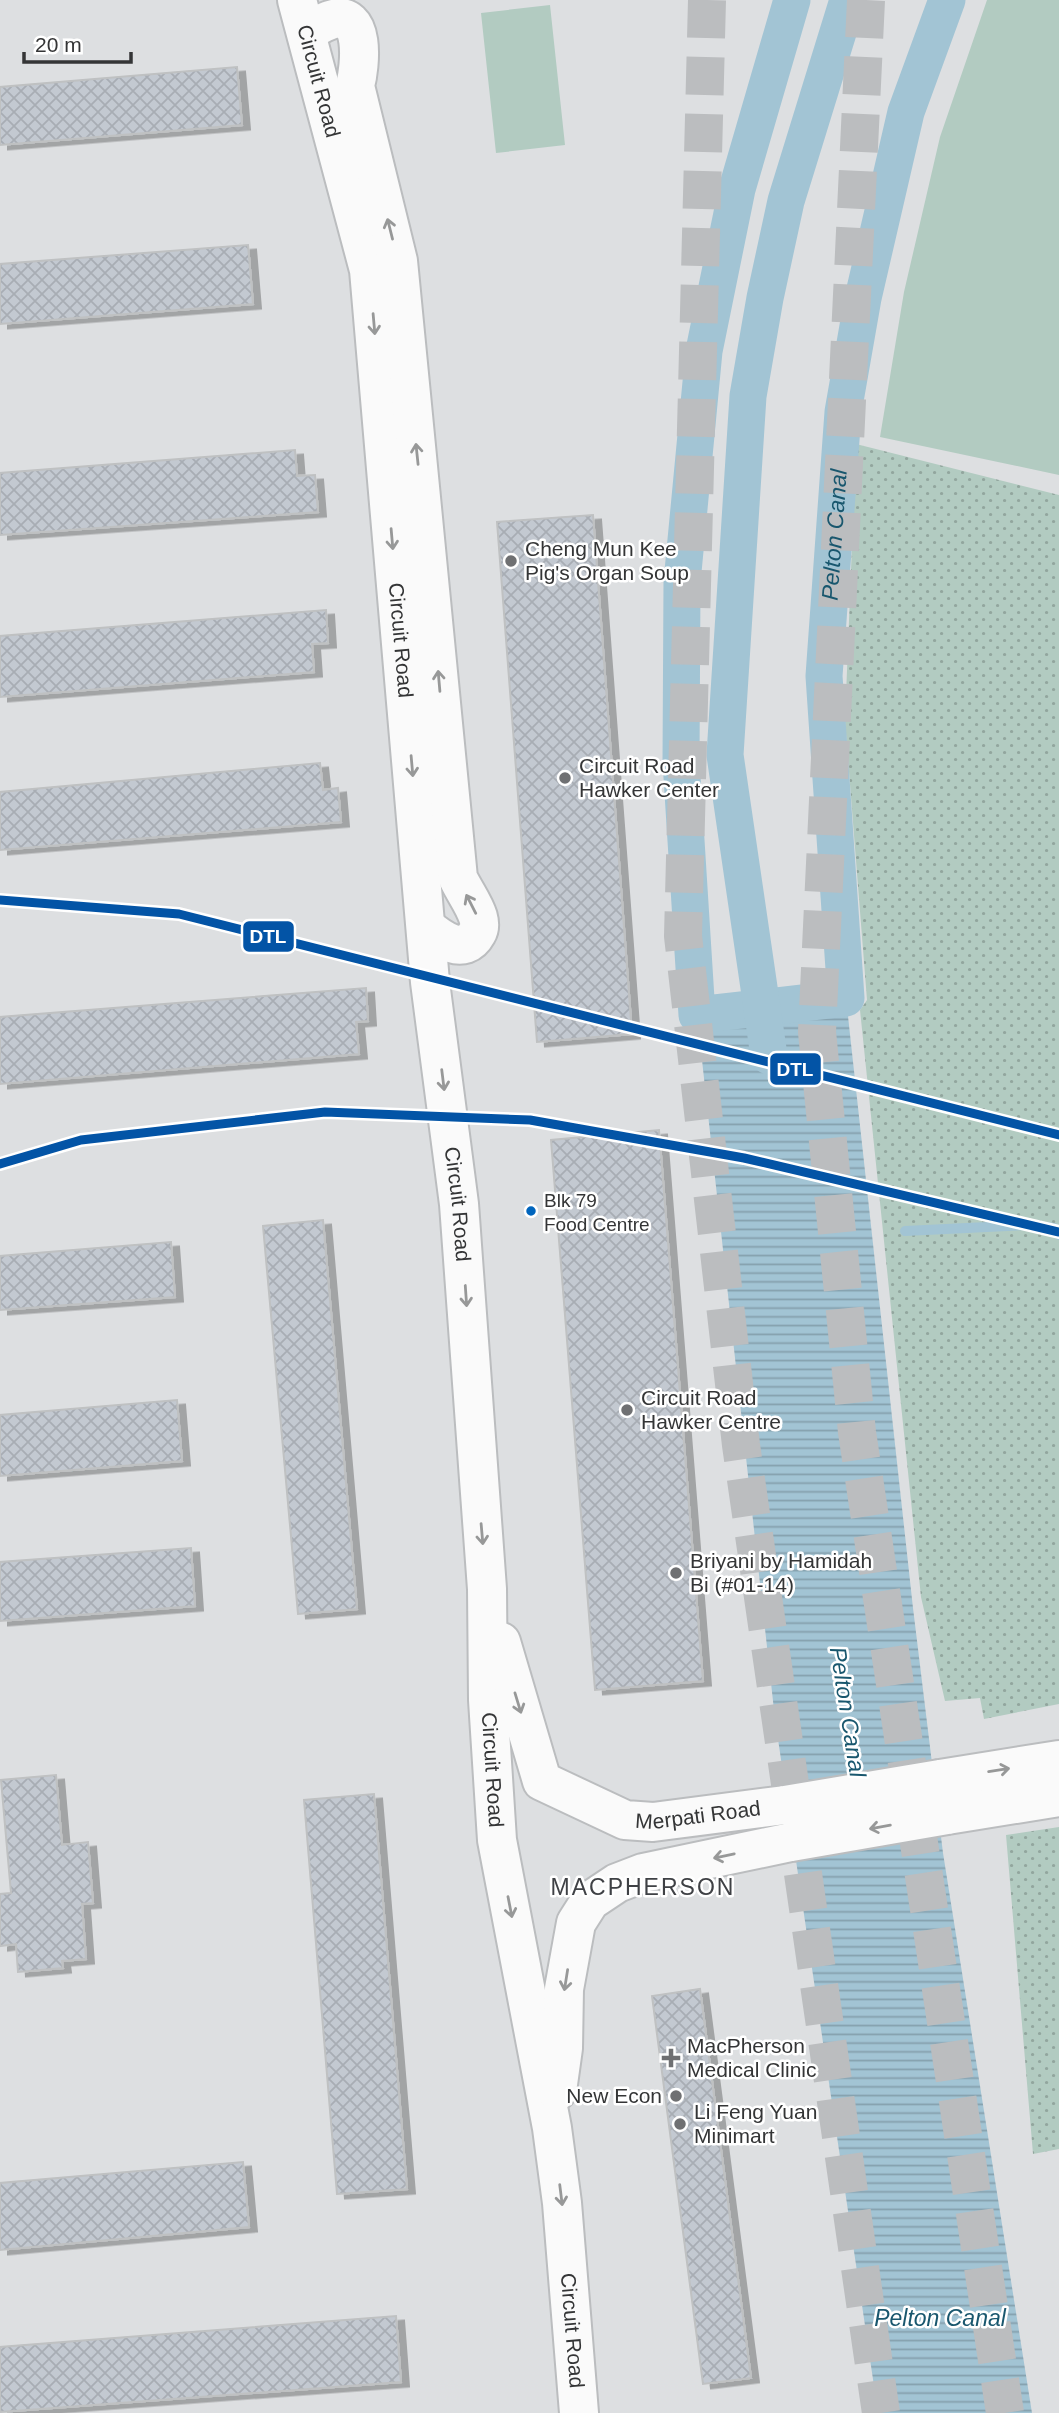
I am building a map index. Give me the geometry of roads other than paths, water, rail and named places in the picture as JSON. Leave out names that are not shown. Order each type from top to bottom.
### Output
[{"type":"street","name":"Circuit Road","points":[[297,0],[369,270],[430,982],[459,1204],[487,1589],[488,1700],[497,1840],[552,2128],[563,2216],[579,2413]]},
{"type":"street","points":[[308,36],[315,27],[336,18],[351,23],[356,31],[359,58],[355,86],[398,261],[458,878],[480,927],[474,939],[465,945],[453,944],[439,938],[426,927]]},
{"type":"street","name":"Merpati Road","points":[[487,1589],[510,1677],[542,1781],[625,1820],[653,1822],[785,1805],[943,1797],[1059,1797]]},
{"type":"street","name":"Merpati Road","points":[[552,2128],[562,2048],[564,1989],[576,1923],[590,1901],[617,1883],[643,1873],[791,1842],[1059,1760]]},
{"type":"water","name":"Pelton Canal","points":[[846,998],[913,1608],[943,1853],[1032,2413],[878,2413],[775,1719],[697,1015]]},
{"type":"waterway","name":"Pelton Canal","points":[[792,0],[737,189],[704,351],[682,582],[681,761],[697,1015],[846,998],[824,676],[843,412],[863,298],[906,112],[947,0]]},
{"type":"waterway","name":"Pelton Canal","points":[[769,1056],[725,755],[748,396],[786,201],[848,0]]},
{"type":"waterway","points":[[905,1231],[1028,1225],[1054,1228],[1059,1235]]},
{"type":"tunnel","points":[[707,0],[683,936],[741,1445],[881,2413]]},
{"type":"tunnel","points":[[866,0],[817,1032],[857,1432],[1005,2413]]},
{"type":"place","name":"Cheng Mun Kee Pig's Organ Soup","points":[[511,561]]},
{"type":"place","name":"Circuit Road Hawker Center","points":[[565,778]]},
{"type":"place","name":"Blk 79 Food Centre","points":[[531,1211]]},
{"type":"place","name":"Circuit Road Hawker Centre","points":[[627,1410]]},
{"type":"place","name":"Briyani by Hamidah Bi (#01-14)","points":[[676,1573]]},
{"type":"place","name":"MacPherson Medical Clinic","points":[[671,2058]]},
{"type":"place","name":"New Econ","points":[[676,2096]]},
{"type":"place","name":"Li Feng Yuan Minimart","points":[[680,2124]]},
{"type":"district","name":"MACPHERSON","points":[[643,1887]]}]
